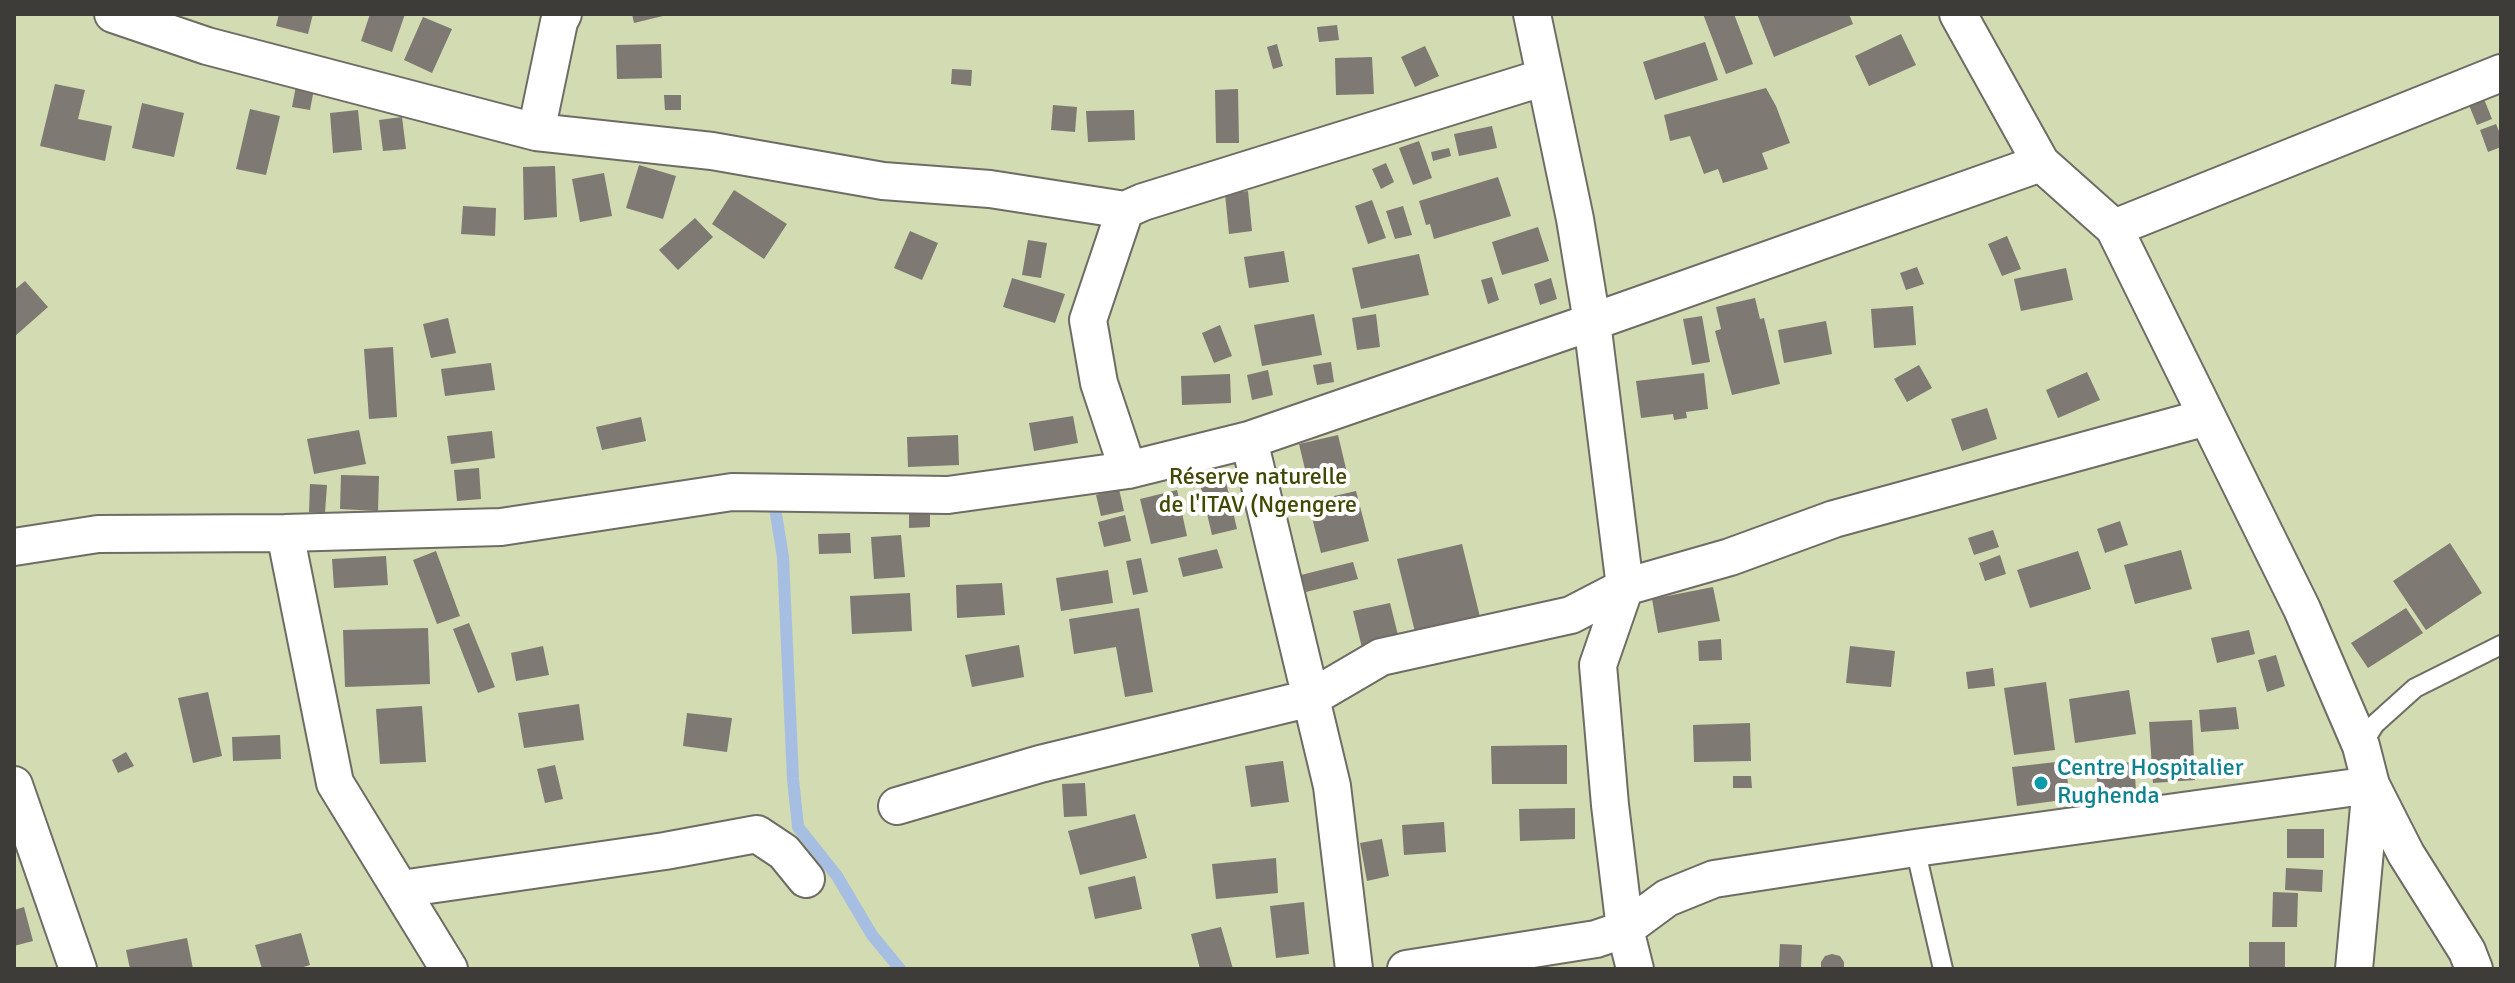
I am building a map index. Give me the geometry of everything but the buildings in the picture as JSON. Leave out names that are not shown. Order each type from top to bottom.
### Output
[{"type":"street","points":[[536,132],[563,14]]},
{"type":"street","points":[[1532,14],[1575,219],[1592,322],[1625,587],[1598,665],[1625,929],[1635,969]]},
{"type":"street","points":[[1958,14],[2041,163],[2114,228],[2302,609],[2361,746],[2371,785],[2406,854],[2467,951],[2474,969]]},
{"type":"street","points":[[127,16],[207,46],[536,132],[712,151],[883,181],[990,189],[1125,210],[1158,197],[1545,77]]},
{"type":"street","points":[[2114,228],[2501,73]]},
{"type":"street","points":[[14,547],[98,534],[501,527],[732,492],[948,495],[1128,470],[1249,440],[2041,163]]},
{"type":"street","points":[[1125,210],[1088,320],[1099,383],[1128,470]]},
{"type":"street","points":[[897,806],[1040,764],[1311,698],[1381,657],[1571,615],[1625,587],[1730,557],[1834,519],[2207,417]]},
{"type":"street","points":[[1249,440],[1332,786],[1354,969]]},
{"type":"street","points":[[285,533],[335,783],[449,969]]},
{"type":"street","points":[[14,785],[78,969]]},
{"type":"street","points":[[1406,969],[1596,939],[1625,929],[1667,898],[1714,879],[2371,785]]},
{"type":"street","points":[[2354,969],[2371,785]]},
{"type":"street","points":[[401,889],[651,853],[757,834],[784,852],[806,879]]},
{"type":"lane","points":[[2361,746],[2375,724],[2415,688],[2501,645]]},
{"type":"lane","points":[[1915,848],[1943,969]]},
{"type":"green space","name":"Réserve naturelle de l'ITAV (Ngengere","points":[[14,14],[2501,14],[2501,969],[14,969]]},
{"type":"waterway","points":[[773,496],[783,557],[798,827],[837,876],[872,935],[900,969]]},
{"type":"place","name":"Centre Hospitalier Rughenda","points":[[2041,783]]}]
